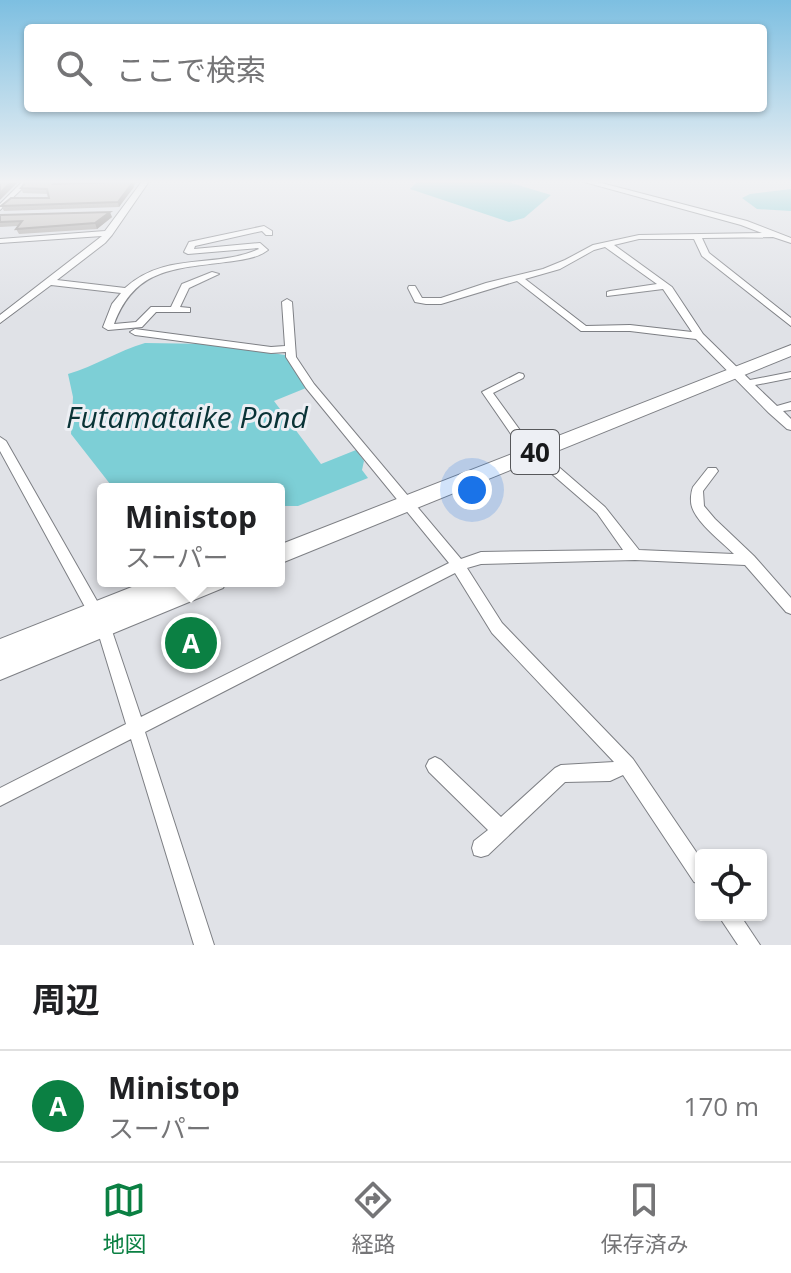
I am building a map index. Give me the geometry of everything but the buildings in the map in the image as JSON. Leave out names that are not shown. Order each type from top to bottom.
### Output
[{"type":"main road","name":"40","points":[[739,372],[791,339]]},
{"type":"main road","name":"40","points":[[285,552],[403,499],[529,448],[791,350]]},
{"type":"main road","name":"40","points":[[285,538],[403,499]]},
{"type":"main road","points":[[0,668],[162,587]]},
{"type":"main road","points":[[0,651],[197,587]]},
{"type":"street","points":[[0,320],[109,233],[116,224]]},
{"type":"street","points":[[740,224],[791,241]]},
{"type":"street","points":[[187,310],[154,309],[139,325],[108,327],[112,311],[126,291],[150,272],[230,260],[264,250],[260,245],[188,252],[192,244],[264,228],[269,233]]},
{"type":"street","points":[[0,241],[109,233]]},
{"type":"street","points":[[696,235],[705,254],[791,323]]},
{"type":"street","points":[[412,288],[418,300],[432,303],[521,280],[573,260],[592,246],[626,237],[780,235]]},
{"type":"street","points":[[607,244],[665,286],[683,307],[699,336],[791,426]]},
{"type":"street","points":[[174,310],[185,286],[215,274]]},
{"type":"street","points":[[521,280],[584,329],[630,328],[699,336]]},
{"type":"street","points":[[49,282],[126,291]]},
{"type":"street","points":[[610,294],[665,286]]},
{"type":"street","points":[[287,302],[289,349],[310,386],[458,565],[497,628],[627,765],[695,866]]},
{"type":"street","points":[[135,332],[271,350],[289,349]]},
{"type":"street","points":[[739,372],[791,375]]},
{"type":"street","points":[[519,376],[487,392],[529,448],[601,510],[635,555]]},
{"type":"street","points":[[773,410],[791,406]]},
{"type":"street","points":[[0,441],[4,459],[100,620],[204,945]]},
{"type":"street","points":[[712,471],[697,490],[698,507],[791,608]]},
{"type":"street","points":[[0,797],[458,565],[481,558],[513,556],[635,555],[749,560]]},
{"type":"street","points":[[481,848],[561,774],[610,772],[627,765]]},
{"type":"street","points":[[435,766],[501,830]]},
{"type":"street","points":[[732,921],[750,945]]},
{"type":"water","name":"Futamataike Pond","points":[[145,343],[212,344],[285,355],[306,388],[274,401],[321,464],[356,450],[364,461],[362,470],[368,478],[298,506],[285,506],[285,483],[109,483],[71,434],[73,397],[68,374]]},
{"type":"place","name":"Ministop","points":[[191,643]]}]
